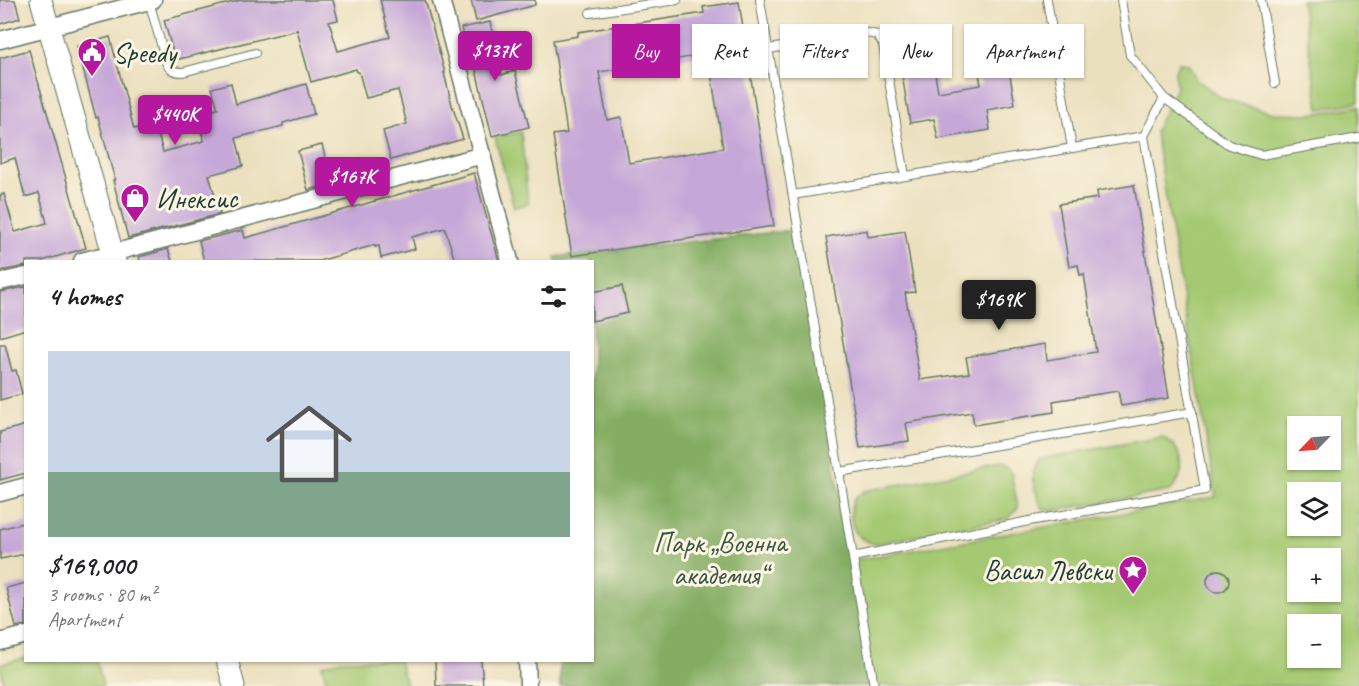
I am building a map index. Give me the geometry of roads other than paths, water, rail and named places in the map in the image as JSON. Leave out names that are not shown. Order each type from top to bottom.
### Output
[{"type":"street","points":[[42,0],[114,257]]},
{"type":"street","points":[[0,40],[49,27],[115,5],[151,0]]},
{"type":"street","points":[[441,0],[510,260]]},
{"type":"street","points":[[90,260],[114,257],[483,155]]},
{"type":"street","points":[[0,282],[24,276]]},
{"type":"street","points":[[0,493],[24,487]]},
{"type":"street","points":[[0,642],[24,636]]},
{"type":"street","points":[[228,662],[234,686]]},
{"type":"street","points":[[527,662],[528,686]]},
{"type":"lane","points":[[151,0],[166,62],[172,71],[183,72],[255,53]]},
{"type":"lane","points":[[590,13],[677,0]]},
{"type":"lane","points":[[760,0],[874,686]]},
{"type":"lane","points":[[1047,0],[1072,148]]},
{"type":"lane","points":[[1121,0],[1131,56],[1164,98],[1229,145],[1261,155],[1359,138]]},
{"type":"lane","points":[[1261,0],[1275,83]]},
{"type":"lane","points":[[769,49],[867,33],[877,35],[883,44],[905,176]]},
{"type":"lane","points":[[853,557],[1029,521],[1205,490],[1144,135],[1164,98]]},
{"type":"lane","points":[[793,195],[1144,135]]},
{"type":"lane","points":[[840,472],[1192,412]]},
{"type":"place","name":"Speedy","points":[[92,78]]},
{"type":"place","name":"Инексис","points":[[135,224]]},
{"type":"place","name":"Васил Левски","points":[[1133,596]]},
{"type":"park label","name":"Парк „Военна академия“","points":[[720,558]]}]
